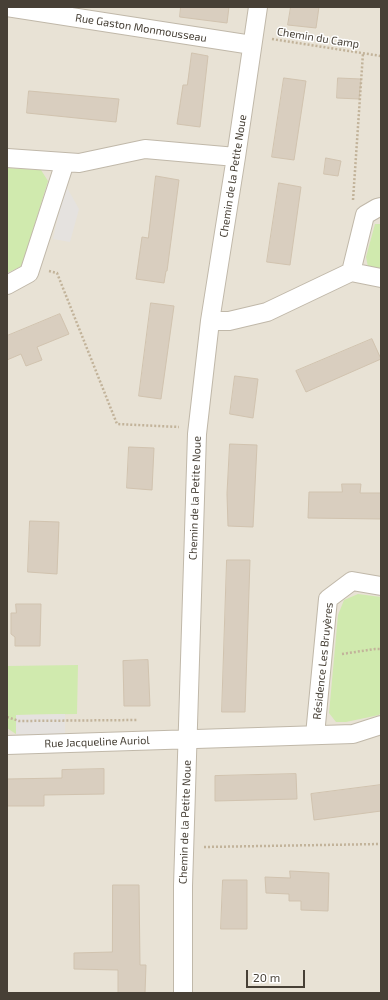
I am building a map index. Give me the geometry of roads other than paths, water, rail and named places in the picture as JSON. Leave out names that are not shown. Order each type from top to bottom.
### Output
[{"type":"street","name":"Rue Gaston Monmousseau","points":[[7,7],[253,41]]},
{"type":"street","name":"Chemin de la Petite Noue","points":[[183,993],[184,847],[198,428],[210,321],[258,7]]},
{"type":"street","points":[[7,158],[79,163],[145,150],[236,156]]},
{"type":"street","points":[[7,285],[29,273],[65,162]]},
{"type":"street","points":[[351,272],[373,211]]},
{"type":"street","points":[[210,321],[229,321],[267,312],[351,272],[381,278]]},
{"type":"street","name":"Résidence Les Bruyères","points":[[315,735],[328,598],[352,581],[381,586]]},
{"type":"street","name":"Résidence Les Bruyères","points":[[188,739],[353,734],[381,726]]},
{"type":"street","name":"Rue Jacqueline Auriol","points":[[7,745],[188,739]]}]
